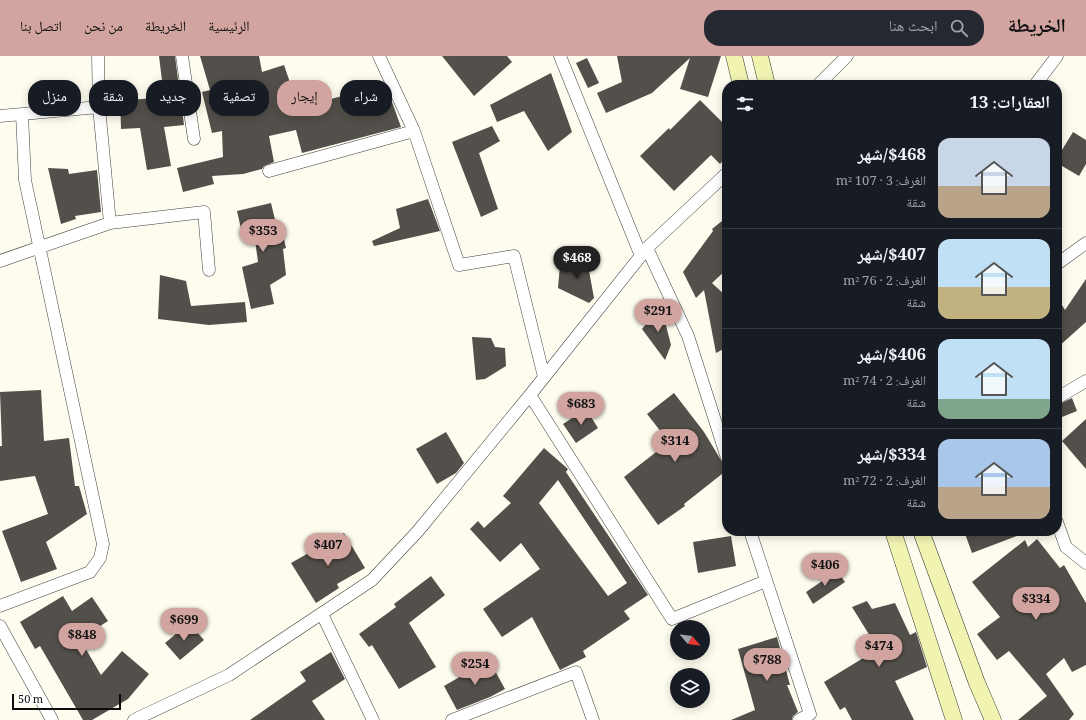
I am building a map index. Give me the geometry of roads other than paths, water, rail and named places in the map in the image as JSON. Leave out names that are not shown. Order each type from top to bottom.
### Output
[{"type":"street","points":[[98,56],[98,80]]},
{"type":"street","points":[[182,56],[194,139]]},
{"type":"street","points":[[379,56],[414,131],[459,264],[514,256],[544,377]]},
{"type":"street","points":[[560,56],[644,252],[688,336],[722,442]]},
{"type":"street","points":[[734,56],[740,80]]},
{"type":"street","points":[[760,56],[767,80]]},
{"type":"street","points":[[823,80],[847,56]]},
{"type":"street","points":[[1039,80],[1057,56]]},
{"type":"street","points":[[0,116],[89,108]]},
{"type":"street","points":[[0,606],[90,572],[100,558],[103,544],[39,248],[26,180],[22,114]]},
{"type":"street","points":[[100,116],[110,223]]},
{"type":"street","points":[[269,171],[414,131]]},
{"type":"street","points":[[134,720],[229,675],[372,580],[418,531],[530,395],[644,252],[722,178]]},
{"type":"street","points":[[0,261],[110,223],[204,212],[209,270]]},
{"type":"street","points":[[1062,260],[1086,242]]},
{"type":"street","points":[[1062,395],[1086,381]]},
{"type":"street","points":[[530,395],[672,618],[766,581]]},
{"type":"street","points":[[752,536],[810,714],[799,720]]},
{"type":"street","points":[[895,536],[954,720]]},
{"type":"street","points":[[923,536],[977,682],[993,720]]},
{"type":"street","points":[[1062,536],[1066,547],[1086,563]]},
{"type":"street","points":[[322,614],[373,720]]},
{"type":"street","points":[[0,626],[52,720]]},
{"type":"street","points":[[452,720],[576,672],[593,720]]}]
